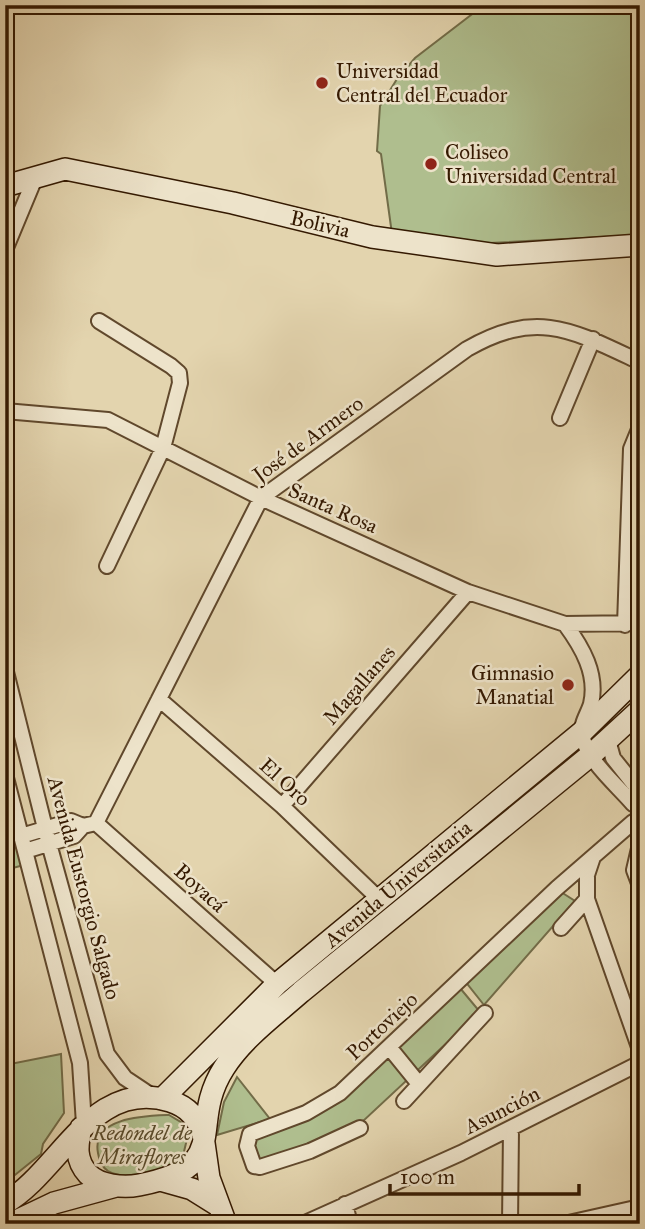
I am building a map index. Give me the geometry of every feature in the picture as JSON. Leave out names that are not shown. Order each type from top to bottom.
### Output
[{"type":"main road","name":"Bolivia","points":[[5,186],[65,169],[233,203],[372,237],[497,255],[640,245]]},
{"type":"main road","name":"Avenida Universitaria","points":[[159,1099],[277,984],[582,732],[640,675]]},
{"type":"main road","name":"Avenida Universitaria","points":[[204,1140],[211,1097],[225,1068],[254,1033],[300,992],[591,755],[640,710]]},
{"type":"main road","points":[[5,1203],[34,1183],[83,1126],[109,1107],[126,1101],[159,1099],[180,1104],[200,1122],[205,1164],[216,1204],[226,1224]]},
{"type":"main road","points":[[83,1126],[77,1147],[82,1164],[93,1178],[116,1186]]},
{"type":"main road","points":[[10,1224],[54,1203],[116,1186],[160,1180],[190,1167],[204,1140]]},
{"type":"main road","points":[[160,1180],[192,1189],[216,1204]]},
{"type":"street","points":[[5,250],[35,178]]},
{"type":"street","points":[[99,321],[179,373],[180,383],[163,448],[107,566]]},
{"type":"street","name":"José de Armero","points":[[90,824],[159,699],[261,498],[467,349],[495,333],[554,327],[593,339],[640,362]]},
{"type":"street","points":[[560,418],[593,339]]},
{"type":"street","name":"Santa Rosa","points":[[5,411],[108,420],[261,498],[468,592],[565,624],[640,623]]},
{"type":"street","points":[[625,625],[631,449],[640,427]]},
{"type":"street","name":"Magallanes","points":[[282,806],[468,592]]},
{"type":"street","points":[[565,624],[581,646],[592,681],[591,702],[582,732],[591,755],[637,797]]},
{"type":"street","name":"Avenida Eustorgio Salgado","points":[[5,668],[49,844],[107,1054],[125,1078],[159,1099]]},
{"type":"street","name":"El Oro","points":[[159,699],[282,806],[379,899]]},
{"type":"street","points":[[608,740],[613,758],[637,797]]},
{"type":"street","points":[[5,774],[80,1063],[83,1126]]},
{"type":"street","points":[[637,797],[630,813],[637,824]]},
{"type":"street","points":[[21,836],[71,821],[90,824]]},
{"type":"street","points":[[25,851],[75,836],[90,824]]},
{"type":"street","name":"Boyacá","points":[[90,824],[277,984]]},
{"type":"street","name":"Portoviejo","points":[[360,1128],[310,1151],[260,1167],[254,1166],[247,1146],[250,1134],[306,1113],[340,1093],[595,853],[637,824]]},
{"type":"street","points":[[640,844],[634,870],[640,886]]},
{"type":"street","points":[[595,853],[587,875],[587,899],[640,1050]]},
{"type":"street","points":[[557,888],[587,899]]},
{"type":"street","points":[[561,928],[587,899]]},
{"type":"street","points":[[404,1101],[485,1013]]},
{"type":"street","points":[[389,1047],[419,1084]]},
{"type":"street","name":"Asunción","points":[[303,1224],[511,1129],[640,1063]]},
{"type":"street","points":[[510,1224],[511,1129]]},
{"type":"street","points":[[345,1205],[350,1224]]},
{"type":"street","points":[[564,1224],[640,1208]]},
{"type":"green space","points":[[484,5],[640,5],[640,235],[470,244],[392,234],[381,154],[377,151],[380,106],[397,79],[415,58]]},
{"type":"green space","points":[[5,804],[28,864],[5,870]]},
{"type":"green space","points":[[561,892],[575,901],[484,1005],[465,981]]},
{"type":"green space","points":[[460,988],[480,1012],[361,1123],[261,1162],[258,1160],[253,1151],[254,1139],[308,1117]]},
{"type":"green space","points":[[61,1054],[64,1113],[43,1144],[41,1154],[5,1183],[5,1065]]},
{"type":"green space","points":[[237,1077],[270,1119],[217,1135],[224,1102]]},
{"type":"green space","name":"Redondel de Miraflores","points":[[169,1115],[184,1124],[187,1139],[182,1160],[135,1175],[116,1174],[104,1167],[98,1153],[98,1141],[111,1125],[134,1118]]},
{"type":"place","name":"Universidad Central del Ecuador","points":[[322,83]]},
{"type":"place","name":"Coliseo Universidad Central","points":[[431,164]]},
{"type":"place","name":"Gimnasio Manatial","points":[[568,685]]}]
